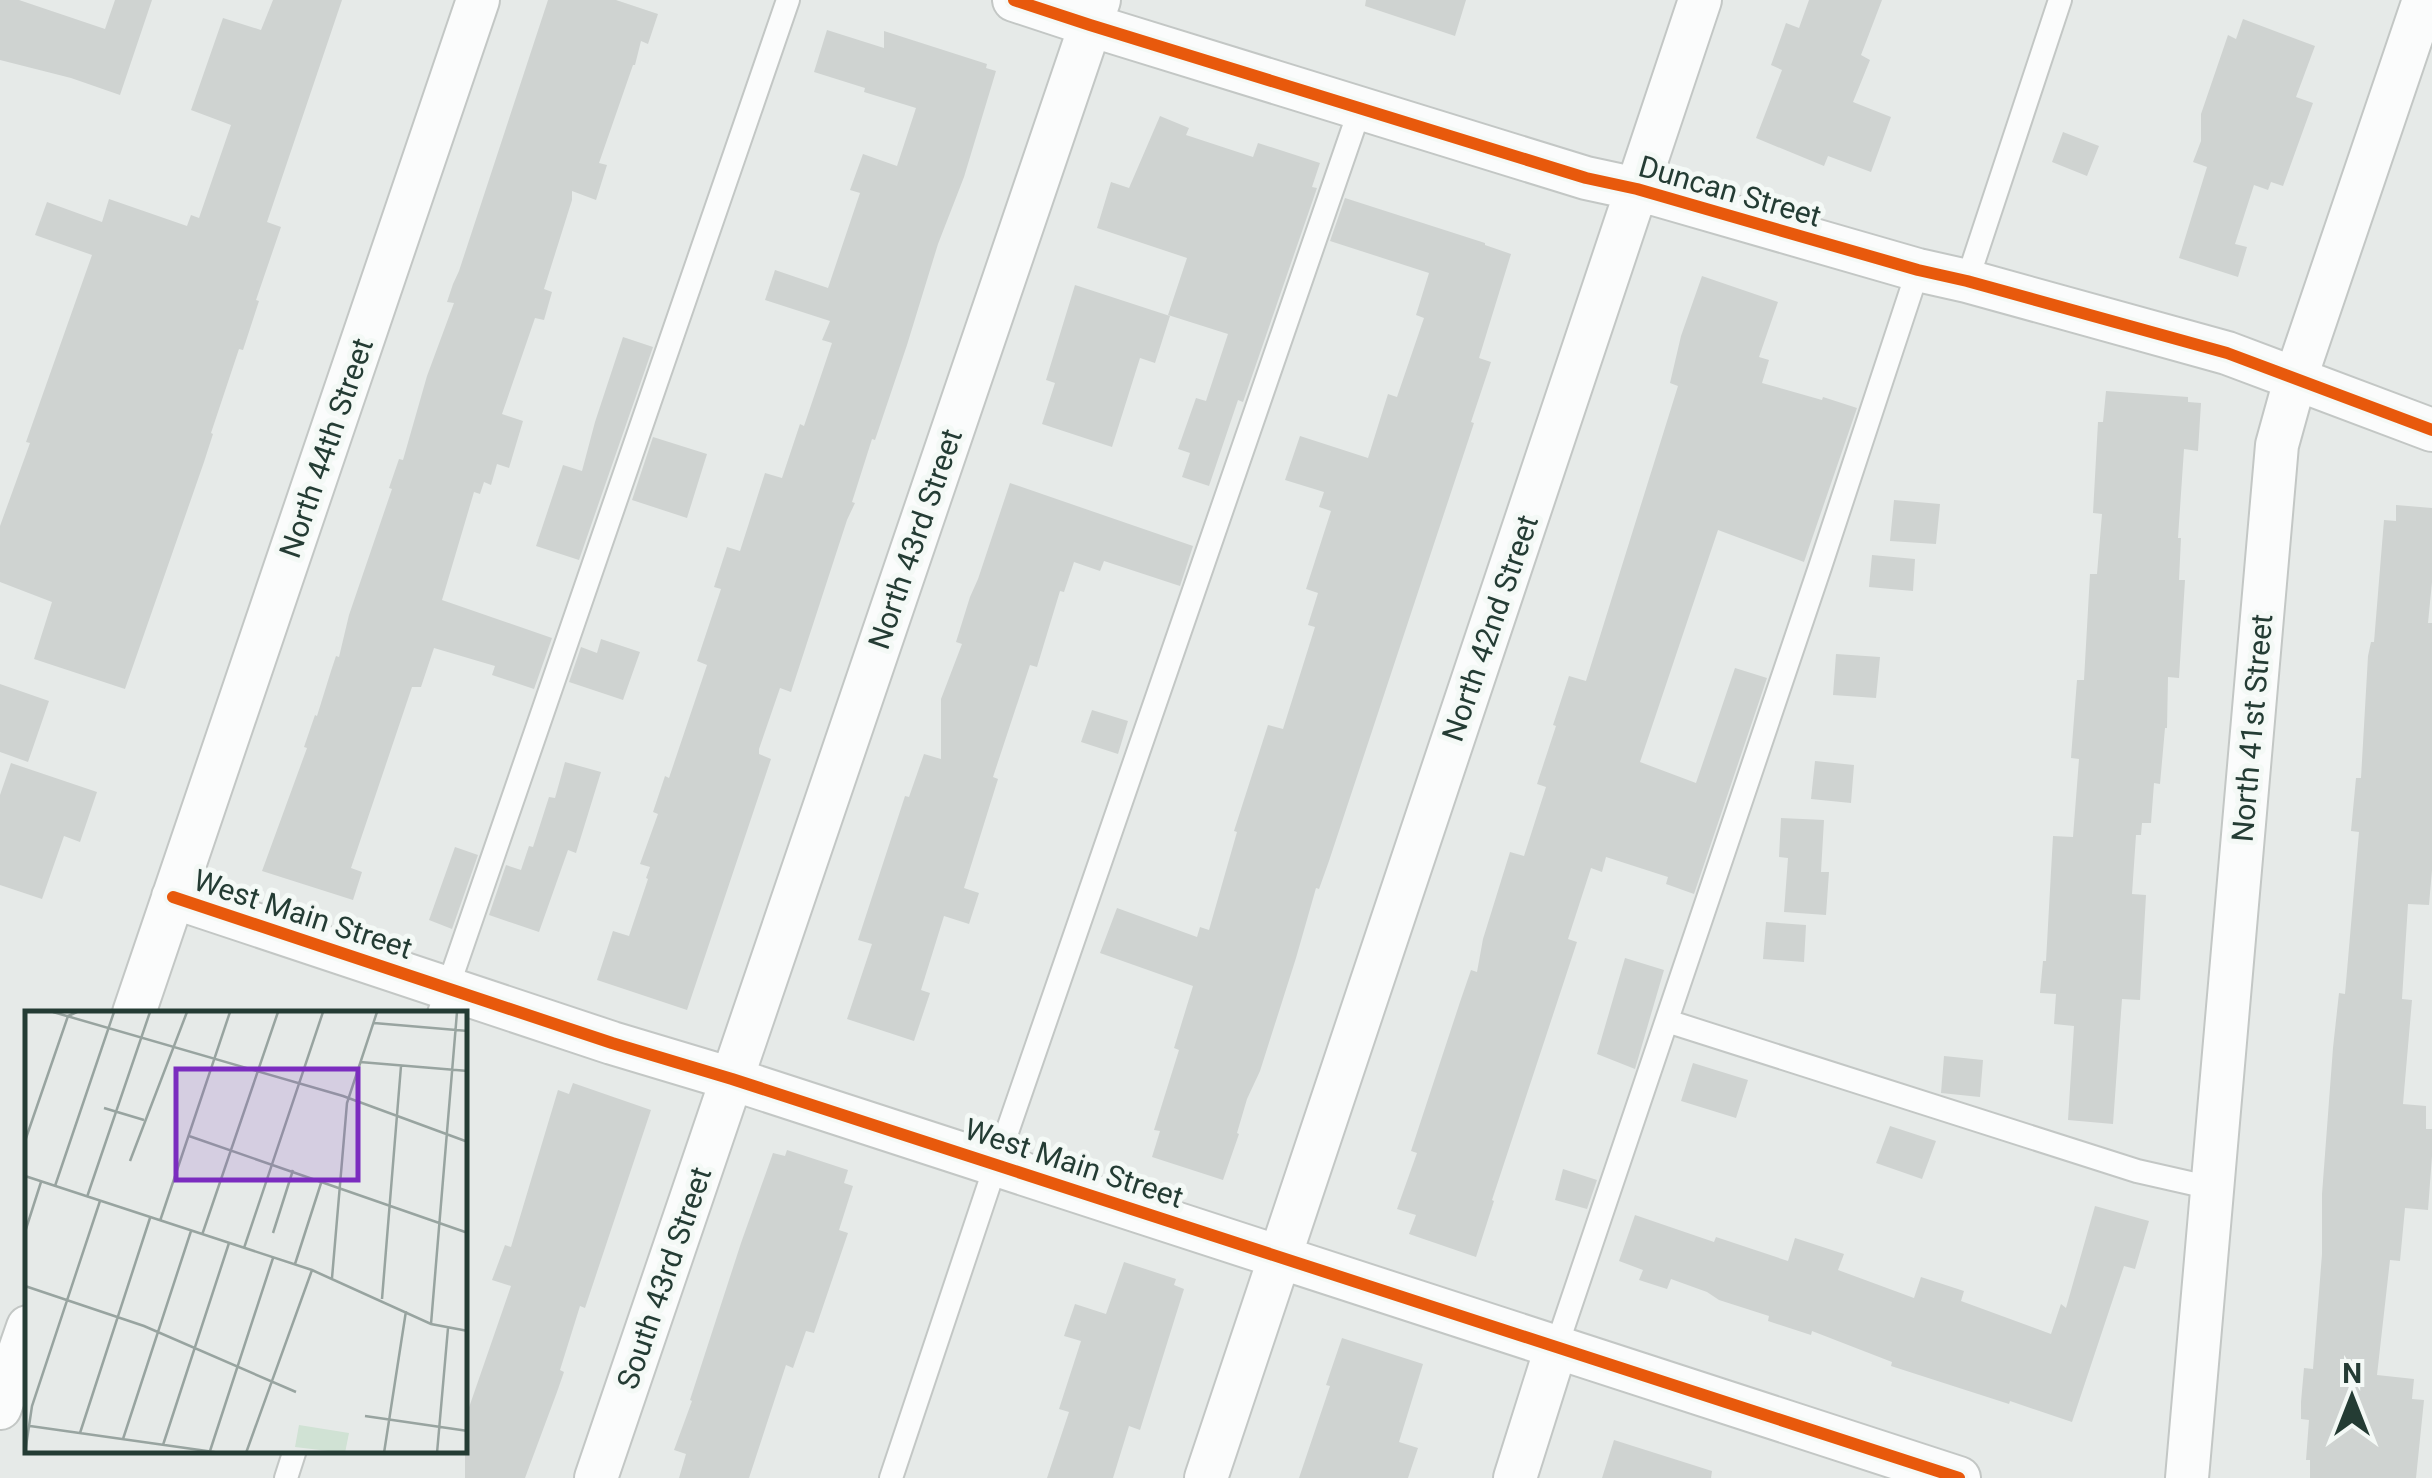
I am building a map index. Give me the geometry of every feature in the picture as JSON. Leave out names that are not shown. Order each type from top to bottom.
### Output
[{"type":"street","name":"North 44th Street","points":[[135,1011],[478,0]]},
{"type":"street","name":"Duncan Street","points":[[1014,0],[1094,13],[1360,108],[1586,178],[2227,353],[2432,430]]},
{"type":"street","name":"North 42nd Street","points":[[1206,1478],[1700,0]]},
{"type":"street","name":"North 41st Street","points":[[2187,1478],[2277,445],[2295,380],[2424,0]]},
{"type":"street","name":"North 43rd Street","points":[[732,1078],[1094,13]]},
{"type":"street","name":"West Main Street","points":[[173,897],[444,1001],[612,1042],[732,1078],[1956,1478]]},
{"type":"street","name":"South 43rd Street","points":[[596,1478],[732,1078]]},
{"type":"street","points":[[0,1408],[25,1336]]},
{"type":"street","points":[[1514,1478],[1556,1348]]},
{"type":"lane","points":[[444,1001],[788,0]]},
{"type":"lane","points":[[1967,281],[2060,0]]},
{"type":"lane","points":[[892,1478],[996,1164],[1360,108]]},
{"type":"lane","points":[[1556,1348],[1918,270]]},
{"type":"lane","points":[[1667,1021],[2137,1172],[2212,1188]]},
{"type":"lane","points":[[286,1478],[294,1453]]},
{"type":"building","points":[[0,0],[19,0],[105,29],[115,0],[152,0],[120,95],[0,60]]},
{"type":"building","points":[[273,0],[342,0],[267,222],[281,227],[256,300],[259,301],[243,350],[239,349],[125,689],[34,659],[52,602],[0,582],[0,526],[92,255],[35,235],[47,202],[102,222],[109,199],[187,226],[191,215],[199,218],[231,125],[191,110],[223,18],[261,30]]},
{"type":"building","points":[[548,0],[616,0],[658,14],[648,44],[641,41],[599,163],[607,165],[596,200],[572,191],[544,289],[552,292],[544,320],[535,318],[502,414],[523,421],[509,468],[497,464],[491,485],[484,482],[480,494],[474,492],[442,600],[552,638],[534,689],[492,675],[495,666],[434,648],[421,687],[412,687],[351,868],[362,872],[353,900],[262,871],[336,656],[339,657],[349,615],[392,489],[389,488],[399,459],[403,460],[427,376],[454,303],[447,302]]},
{"type":"building","points":[[1366,0],[1466,0],[1455,36],[1365,6]]},
{"type":"building","points":[[1809,0],[1882,0],[1861,55],[1870,60],[1853,102],[1891,117],[1871,172],[1828,156],[1824,166],[1756,138],[1782,70],[1771,65],[1786,23],[1799,28]]},
{"type":"building","points":[[2243,19],[2315,46],[2296,97],[2313,103],[2283,186],[2271,182],[2268,190],[2254,185],[2235,244],[2247,247],[2238,277],[2179,258],[2207,167],[2193,162],[2201,141],[2201,114],[2228,35],[2236,39]]},
{"type":"building","points":[[827,30],[884,48],[884,31],[987,64],[986,68],[996,71],[791,692],[780,688],[759,749],[759,754],[771,759],[687,1010],[597,980],[613,931],[629,936],[648,879],[650,867],[640,864],[658,814],[653,812],[665,776],[669,778],[707,665],[697,661],[721,589],[714,587],[727,547],[740,551],[765,473],[782,478],[832,343],[822,340],[830,321],[765,300],[775,270],[828,288],[860,193],[850,190],[863,154],[897,166],[916,108],[814,72]]},
{"type":"building","points":[[1160,116],[1189,128],[1186,135],[1253,157],[1258,143],[1320,163],[1312,187],[1317,188],[1243,402],[1238,400],[1209,486],[1182,477],[1190,453],[1178,449],[1196,398],[1206,401],[1228,334],[1168,315],[1187,258],[1097,228],[1111,182],[1129,188]]},
{"type":"building","points":[[2063,132],[2099,146],[2087,176],[2052,162]]},
{"type":"building","points":[[1345,198],[1511,254],[1479,358],[1491,362],[1471,422],[1474,423],[1329,861],[1319,889],[1316,888],[1223,1180],[1152,1157],[1160,1131],[1154,1130],[1179,1050],[1174,1048],[1193,986],[1100,953],[1117,908],[1197,937],[1200,927],[1209,930],[1237,832],[1234,831],[1268,725],[1283,729],[1315,627],[1308,625],[1318,593],[1306,589],[1331,511],[1319,507],[1324,492],[1285,480],[1300,436],[1368,458],[1388,394],[1397,397],[1424,318],[1416,315],[1429,273],[1330,241]]},
{"type":"building","points":[[1702,276],[1778,302],[1759,357],[1769,360],[1762,383],[1857,408],[1804,562],[1718,530],[1640,762],[1696,783],[1735,668],[1767,678],[1694,894],[1666,884],[1668,877],[1606,857],[1602,872],[1591,868],[1568,939],[1577,942],[1476,1257],[1409,1234],[1416,1215],[1397,1209],[1417,1153],[1411,1151],[1460,1002],[1471,970],[1477,972],[1510,852],[1524,856],[1546,787],[1537,784],[1569,676],[1586,681],[1678,386],[1670,383]]},
{"type":"building","points":[[1075,285],[1170,316],[1155,363],[1140,358],[1112,447],[1042,424],[1055,383],[1046,380]]},
{"type":"building","points":[[623,337],[653,347],[579,560],[536,546],[563,465],[582,471]]},
{"type":"building","points":[[2106,391],[2188,397],[2188,402],[2201,403],[2198,451],[2184,449],[2178,538],[2179,580],[2185,580],[2179,678],[2168,677],[2167,728],[2160,784],[2154,783],[2151,823],[2142,823],[2141,835],[2136,835],[2132,894],[2146,895],[2140,1000],[2122,999],[2113,1124],[2068,1120],[2074,1026],[2054,1024],[2056,994],[2040,993],[2046,961],[2053,836],[2073,837],[2079,759],[2071,758],[2077,680],[2084,680],[2090,574],[2097,574],[2102,514],[2093,513],[2098,422],[2103,422]]},
{"type":"building","points":[[653,437],[707,454],[687,518],[632,500]]},
{"type":"building","points":[[1010,483],[1193,546],[1180,586],[1104,561],[1100,571],[1074,562],[1064,592],[1060,591],[1037,667],[1030,665],[993,777],[998,779],[964,888],[979,893],[969,924],[944,916],[921,990],[930,993],[914,1041],[847,1019],[872,944],[858,940],[905,796],[909,797],[924,754],[941,759],[941,699],[962,644],[956,642],[970,597]]},
{"type":"building","points":[[1894,500],[1940,504],[1936,544],[1890,541]]},
{"type":"building","points":[[2396,505],[2432,508],[2428,623],[2432,623],[2432,870],[2429,905],[2408,904],[2402,999],[2412,1000],[2403,1104],[2426,1106],[2426,1129],[2432,1129],[2432,1156],[2428,1210],[2405,1208],[2400,1261],[2390,1260],[2377,1375],[2414,1379],[2412,1399],[2424,1400],[2416,1478],[2310,1478],[2310,1460],[2306,1460],[2309,1420],[2301,1419],[2301,1402],[2304,1368],[2313,1369],[2333,1048],[2339,993],[2345,994],[2359,832],[2351,831],[2356,778],[2361,778],[2368,656],[2374,642],[2384,520],[2396,521]]},
{"type":"building","points":[[1872,555],[1915,559],[1913,591],[1869,587]]},
{"type":"building","points":[[601,639],[640,652],[623,700],[569,682],[581,647],[597,653]]},
{"type":"building","points":[[1836,654],[1880,657],[1876,698],[1833,695]]},
{"type":"building","points":[[0,684],[49,701],[28,762],[0,752]]},
{"type":"building","points":[[1092,710],[1128,721],[1118,754],[1081,742]]},
{"type":"building","points":[[1815,761],[1854,765],[1851,803],[1811,799]]},
{"type":"building","points":[[565,762],[601,772],[576,853],[568,850],[539,932],[489,915],[506,865],[521,870],[529,846],[533,847],[549,797],[555,798]]},
{"type":"building","points":[[11,763],[97,792],[80,842],[64,836],[42,899],[0,885],[0,795]]},
{"type":"building","points":[[1781,818],[1824,820],[1821,872],[1829,872],[1826,915],[1784,912],[1788,858],[1779,857]]},
{"type":"building","points":[[455,847],[478,855],[452,929],[429,920]]},
{"type":"building","points":[[1766,922],[1806,925],[1804,962],[1763,959]]},
{"type":"building","points":[[1625,958],[1664,970],[1635,1069],[1597,1054]]},
{"type":"building","points":[[1944,1056],[1983,1060],[1980,1097],[1941,1093]]},
{"type":"building","points":[[1693,1063],[1748,1080],[1736,1118],[1681,1101]]},
{"type":"building","points":[[573,1083],[651,1110],[585,1308],[580,1306],[560,1370],[564,1372],[525,1478],[465,1478],[468,1410],[511,1286],[492,1280],[505,1245],[511,1247],[558,1090],[569,1094]]},
{"type":"building","points":[[1890,1126],[1936,1141],[1922,1179],[1876,1163]]},
{"type":"building","points":[[787,1150],[848,1170],[844,1183],[853,1186],[839,1230],[848,1233],[814,1333],[806,1331],[793,1368],[786,1365],[749,1478],[679,1478],[686,1454],[674,1450],[741,1243],[773,1153],[785,1156]]},
{"type":"building","points":[[1563,1169],[1597,1180],[1587,1209],[1555,1200]]},
{"type":"building","points":[[2095,1206],[2149,1221],[2135,1269],[2124,1266],[2072,1422],[1891,1366],[1892,1362],[1812,1331],[1811,1335],[1768,1321],[1769,1316],[1671,1279],[1667,1289],[1639,1280],[1643,1270],[1619,1261],[1635,1215],[1714,1242],[1716,1237],[1788,1261],[1795,1238],[1844,1254],[1838,1270],[1914,1298],[1921,1277],[1964,1291],[1961,1301],[2051,1334],[2061,1304],[2066,1308]]},
{"type":"building","points":[[1124,1262],[1176,1279],[1174,1285],[1184,1289],[1140,1430],[1129,1426],[1113,1478],[1047,1478],[1069,1412],[1059,1409],[1081,1341],[1064,1336],[1075,1304],[1106,1314]]},
{"type":"building","points":[[1342,1338],[1423,1364],[1399,1442],[1418,1448],[1408,1478],[1299,1478]]},
{"type":"building","points":[[1614,1440],[1712,1471],[1711,1478],[1602,1478]]},
{"type":"cycle path","points":[[1014,0],[1586,178],[2227,353],[2432,430]]},
{"type":"cycle path","points":[[173,897],[612,1043],[1959,1478]]}]
